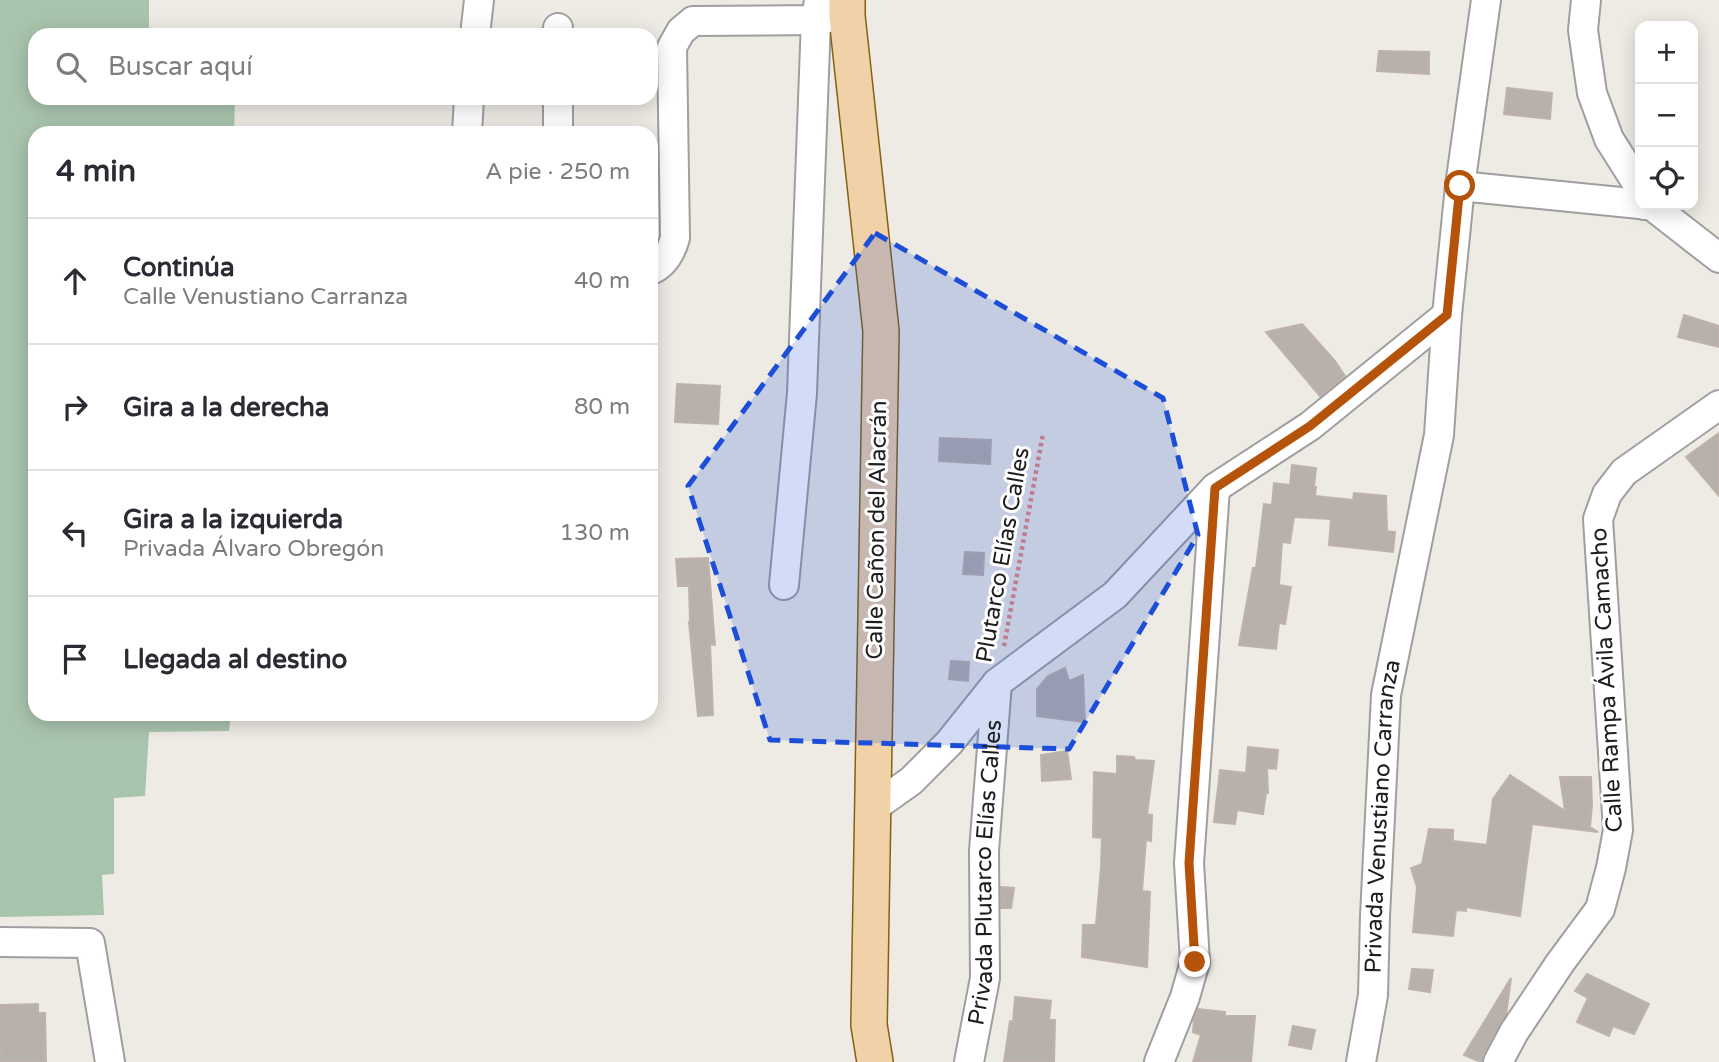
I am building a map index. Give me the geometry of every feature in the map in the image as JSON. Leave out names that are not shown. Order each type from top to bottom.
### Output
[{"type":"main road","name":"Calle Cañon del Alacrán","points":[[833,9],[881,331],[869,1025],[875,1062]]},
{"type":"street","points":[[476,28],[480,0]]},
{"type":"street","name":"Privada Venustiano Carranza","points":[[1362,1062],[1373,995],[1386,695],[1439,435],[1447,315],[1460,186],[1486,0]]},
{"type":"street","points":[[1586,0],[1583,30],[1592,93],[1609,139],[1635,180]]},
{"type":"street","points":[[658,266],[671,254],[675,238],[672,47],[681,31],[693,21],[833,9],[784,585]]},
{"type":"street","points":[[467,126],[469,105]]},
{"type":"street","points":[[558,105],[558,126]]},
{"type":"street","points":[[1460,186],[1635,204]]},
{"type":"street","points":[[1657,210],[1719,258]]},
{"type":"street","points":[[873,808],[911,781],[949,743],[997,684],[1115,595],[1215,488],[1310,426],[1447,315]]},
{"type":"street","name":"Calle Rampa Ávila Camacho","points":[[1498,1062],[1514,1032],[1600,909],[1618,830],[1598,519],[1607,494],[1624,472],[1719,405]]},
{"type":"street","points":[[1159,1062],[1185,997],[1195,962],[1189,863],[1215,488]]},
{"type":"street","name":"Privada Plutarco Elías Calles","points":[[969,1062],[985,978],[984,851],[997,684]]},
{"type":"street","points":[[0,942],[79,935],[110,1062]]},
{"type":"path","name":"Plutarco Elías Calles","points":[[997,684],[1043,434]]},
{"type":"highlighted area","points":[[875,233],[1163,398],[1198,535],[1069,749],[770,740],[688,486]]},
{"type":"green space","points":[[0,0],[149,0],[149,28],[28,28],[28,105],[235,105],[234,126],[28,126],[28,721],[230,721],[229,731],[149,732],[145,796],[114,798],[114,874],[102,875],[104,915],[0,917]]},
{"type":"building","points":[[1379,51],[1429,52],[1429,74],[1377,71]]},
{"type":"building","points":[[1507,88],[1552,93],[1550,119],[1504,114]]},
{"type":"building","points":[[1684,315],[1719,326],[1719,347],[1678,337]]},
{"type":"building","points":[[1302,324],[1345,376],[1320,396],[1266,332]]},
{"type":"building","points":[[677,384],[720,386],[718,424],[675,422]]},
{"type":"building","points":[[1719,433],[1719,496],[1686,457]]},
{"type":"building","points":[[940,438],[991,440],[990,464],[939,461]]},
{"type":"building","points":[[1292,465],[1316,468],[1315,496],[1353,500],[1354,493],[1386,496],[1387,531],[1395,532],[1393,552],[1329,545],[1331,519],[1294,517],[1290,543],[1282,542],[1279,585],[1291,587],[1285,624],[1279,623],[1276,649],[1239,645],[1253,568],[1256,568],[1264,504],[1272,505],[1274,483],[1290,485]]},
{"type":"building","points":[[965,552],[984,553],[983,575],[963,574]]},
{"type":"building","points":[[708,558],[715,645],[710,644],[713,715],[698,716],[689,622],[689,586],[678,586],[676,559]]},
{"type":"building","points":[[951,661],[969,662],[968,681],[949,679]]},
{"type":"building","points":[[1065,668],[1069,681],[1083,675],[1085,722],[1037,716],[1037,689],[1048,676]]},
{"type":"building","points":[[1248,747],[1278,750],[1276,769],[1267,768],[1268,793],[1263,814],[1237,810],[1235,824],[1214,822],[1220,770],[1246,773]]},
{"type":"building","points":[[1067,751],[1071,779],[1042,781],[1041,755]]},
{"type":"building","points":[[1117,756],[1154,761],[1147,814],[1152,815],[1151,841],[1146,840],[1142,891],[1150,892],[1147,967],[1082,957],[1083,925],[1096,925],[1101,867],[1102,838],[1093,837],[1094,772],[1117,774]]},
{"type":"building","points":[[1510,775],[1565,811],[1560,777],[1591,777],[1590,827],[1598,832],[1532,824],[1520,916],[1466,907],[1466,911],[1456,910],[1453,936],[1413,932],[1417,887],[1411,868],[1422,864],[1429,829],[1453,830],[1453,841],[1487,845],[1493,799]]},
{"type":"building","points":[[1001,887],[1014,888],[1011,908],[1001,908]]},
{"type":"building","points":[[1412,969],[1433,970],[1430,992],[1409,989]]},
{"type":"building","points":[[1587,974],[1649,1004],[1634,1034],[1613,1026],[1609,1036],[1577,1022],[1588,998],[1575,991]]},
{"type":"building","points":[[1511,978],[1506,1015],[1481,1062],[1464,1055]]},
{"type":"building","points":[[1015,997],[1051,1001],[1049,1020],[1055,1020],[1054,1062],[1004,1062],[1010,1021],[1013,1022]]},
{"type":"building","points":[[38,1004],[38,1013],[45,1013],[46,1062],[1,1062],[0,1005]]},
{"type":"building","points":[[1198,1009],[1225,1012],[1225,1016],[1255,1016],[1251,1062],[1193,1062],[1201,1035],[1193,1032]]},
{"type":"building","points":[[1293,1026],[1315,1030],[1311,1049],[1289,1045]]},
{"type":"route","points":[[1195,962],[1189,863],[1215,488],[1310,426],[1447,315],[1460,186]]}]
